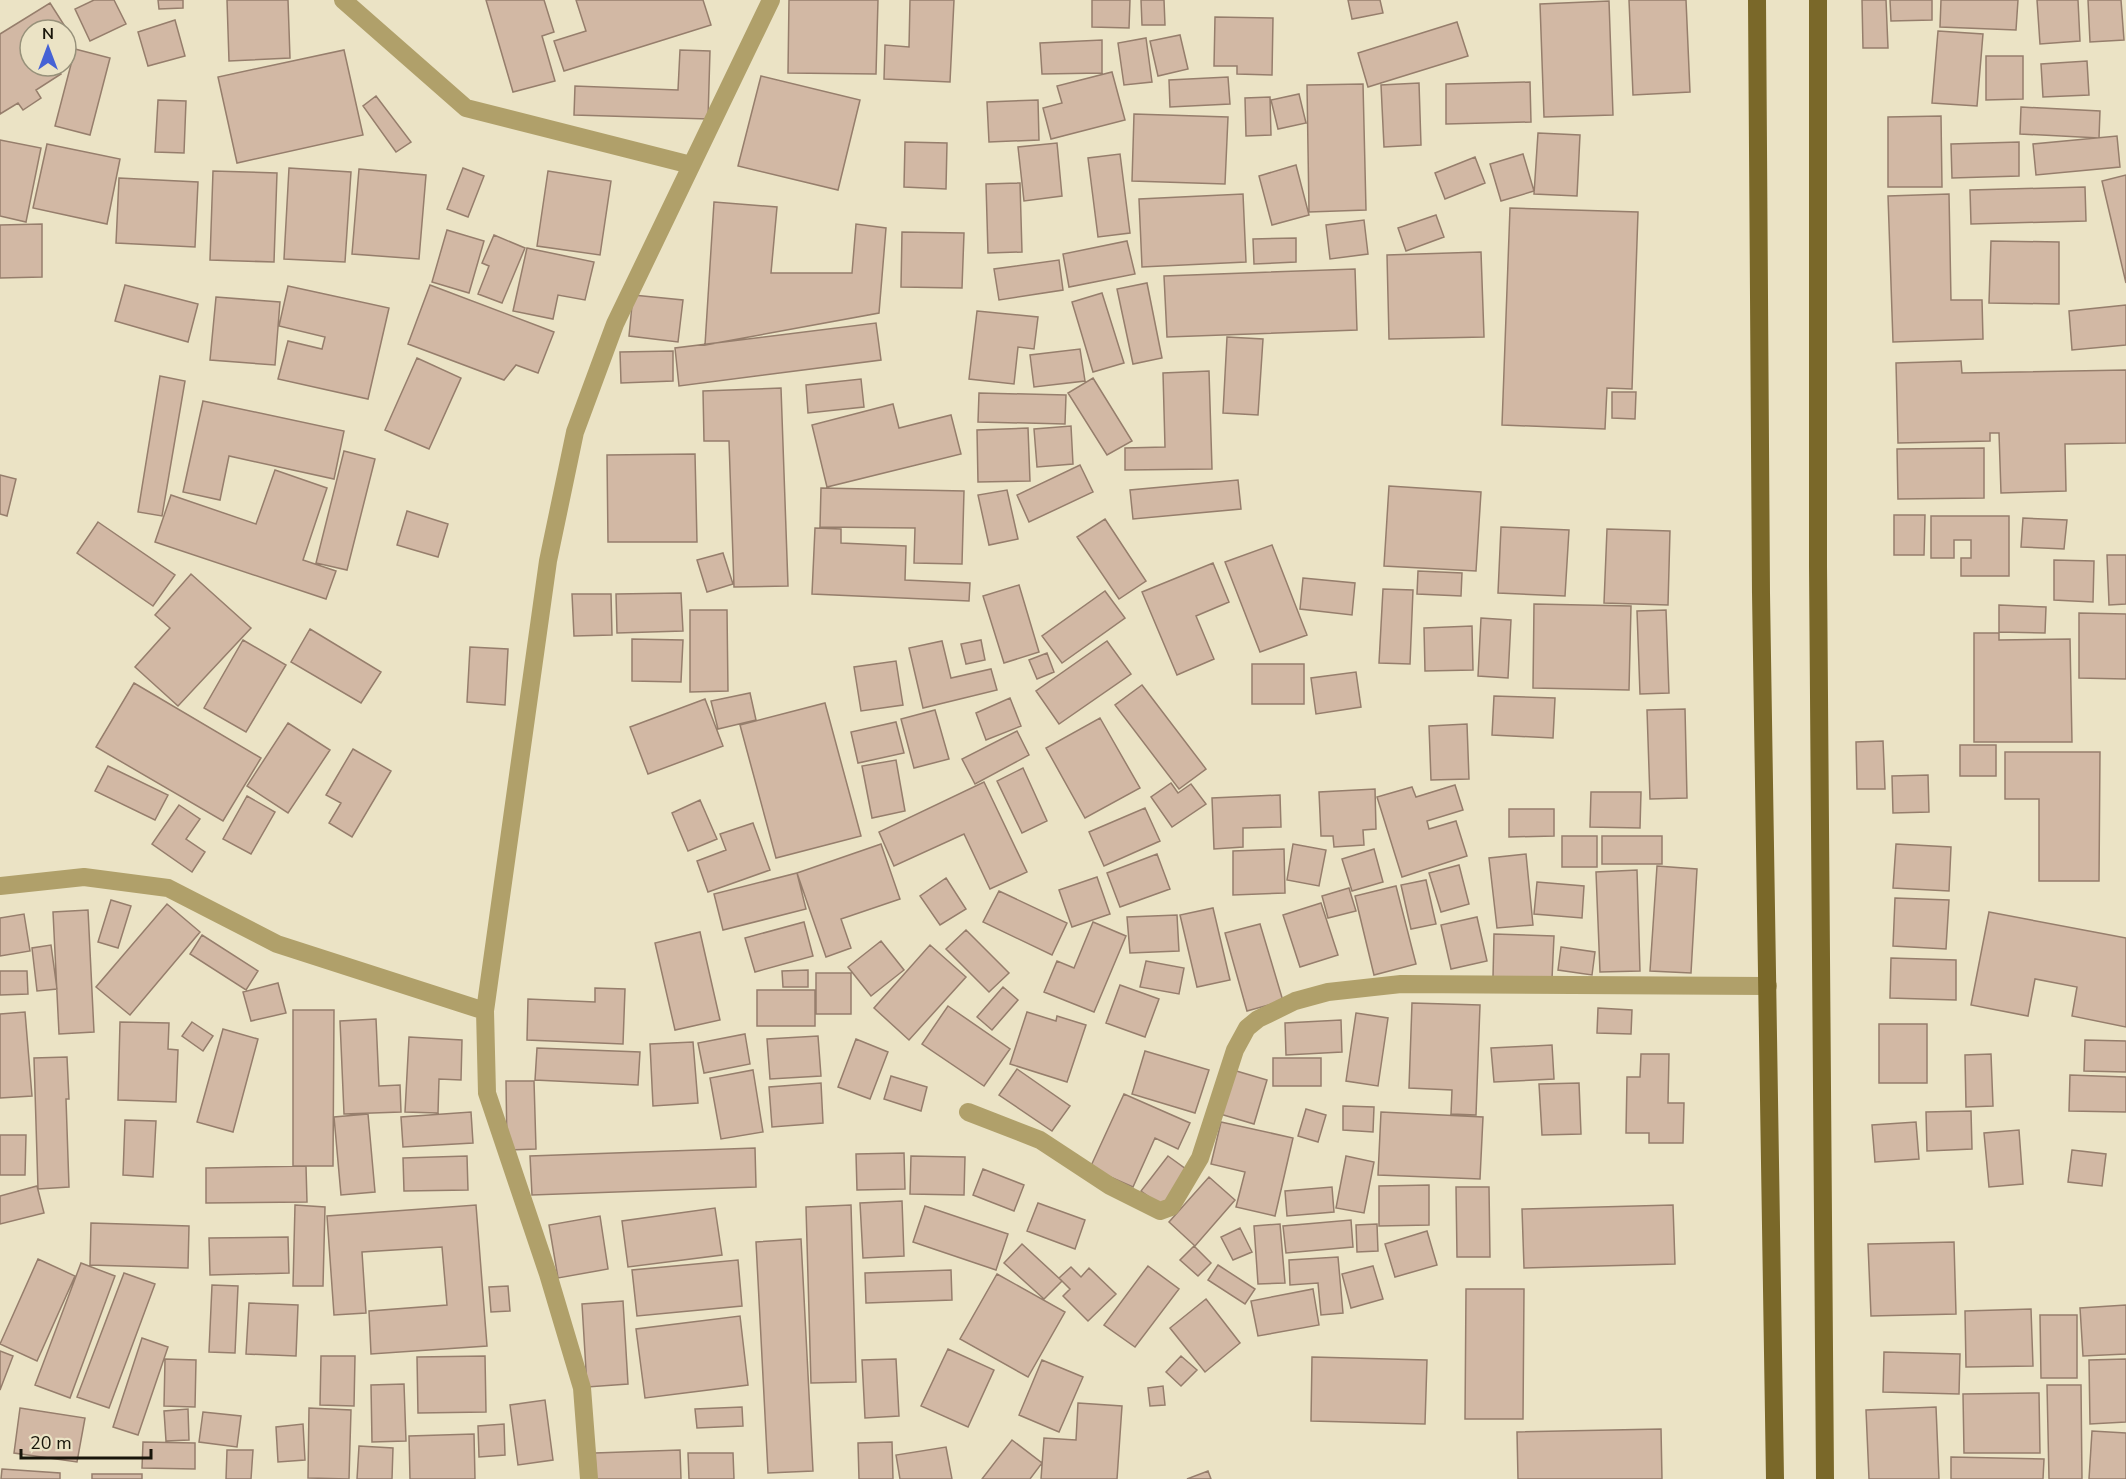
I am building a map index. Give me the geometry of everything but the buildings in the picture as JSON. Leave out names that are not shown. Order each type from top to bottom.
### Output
[{"type":"main road","points":[[1757,0],[1761,581],[1775,1479]]},
{"type":"main road","points":[[1818,0],[1818,566],[1825,1479]]},
{"type":"street","points":[[343,0],[466,108],[691,165]]},
{"type":"street","points":[[589,1479],[582,1388],[548,1274],[487,1093],[485,1011],[548,561],[575,432],[615,324],[771,0]]},
{"type":"street","points":[[0,886],[84,877],[168,888],[277,944],[485,1011]]},
{"type":"street","points":[[968,1112],[1040,1140],[1110,1186],[1160,1210],[1166,1210],[1171,1207],[1200,1158],[1235,1050],[1247,1028],[1258,1019],[1295,1001],[1328,992],[1401,984],[1768,986]]}]
